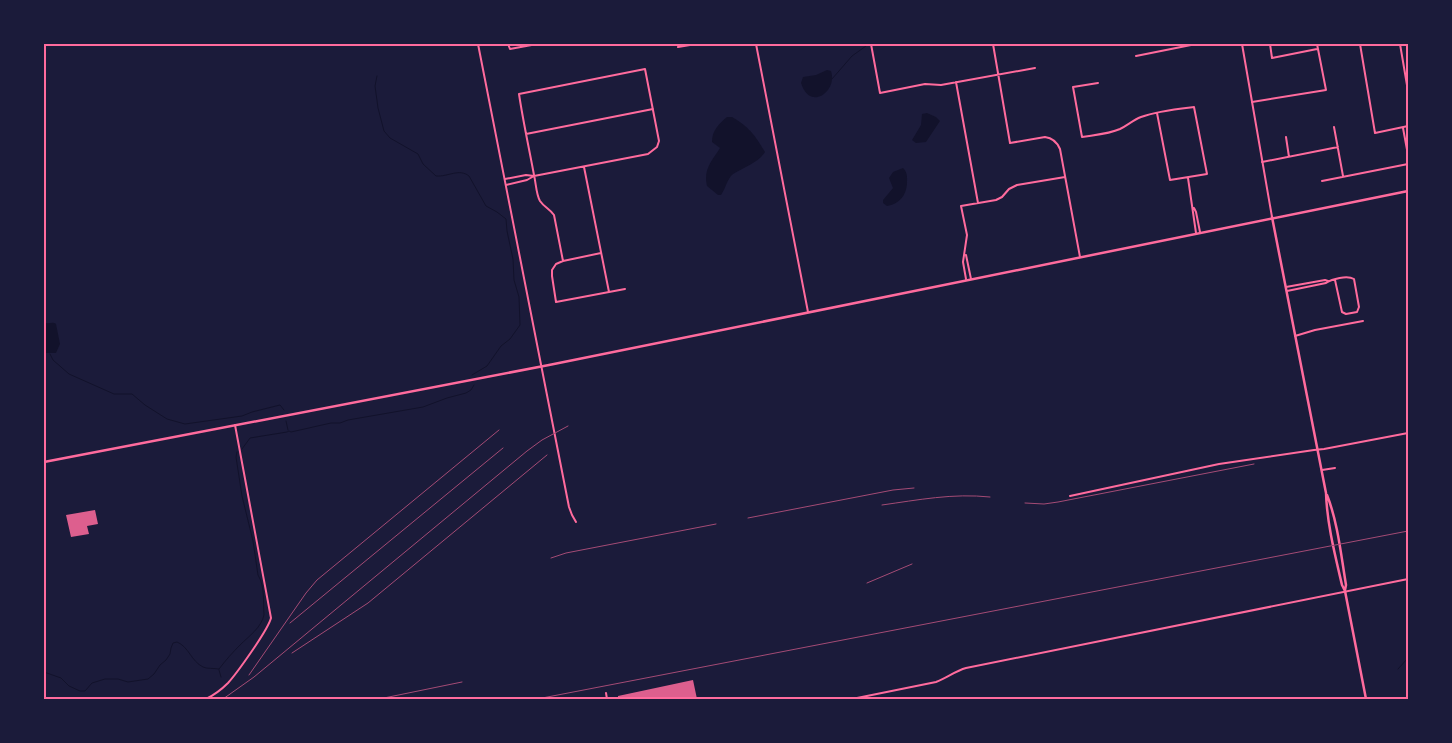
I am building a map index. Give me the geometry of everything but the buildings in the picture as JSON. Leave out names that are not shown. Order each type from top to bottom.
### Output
[{"type":"main road","points":[[44,462],[542,366],[1408,191]]},
{"type":"main road","points":[[1272,218],[1322,470],[1332,538],[1345,591],[1366,699]]},
{"type":"main road","points":[[1326,493],[1340,549],[1346,585],[1345,591]]},
{"type":"street","points":[[478,44],[570,507],[576,522]]},
{"type":"street","points":[[508,44],[510,49],[537,44]]},
{"type":"street","points":[[678,48],[696,44]]},
{"type":"street","points":[[756,44],[808,312]]},
{"type":"street","points":[[871,44],[880,92],[926,84],[941,85],[1035,68]]},
{"type":"street","points":[[993,44],[1010,144],[1045,137],[1054,140],[1058,144],[1080,257]]},
{"type":"street","points":[[1136,56],[1196,44]]},
{"type":"street","points":[[1242,44],[1272,218]]},
{"type":"street","points":[[1270,44],[1272,58],[1318,48]]},
{"type":"street","points":[[1252,102],[1326,90],[1317,44]]},
{"type":"street","points":[[1360,44],[1375,133],[1408,126]]},
{"type":"street","points":[[1400,44],[1408,91]]},
{"type":"street","points":[[505,179],[526,175],[534,176],[648,154],[657,147],[659,140],[645,69],[518,94],[534,176],[539,200],[554,215],[563,260]]},
{"type":"street","points":[[956,82],[978,203]]},
{"type":"street","points":[[1098,83],[1073,87],[1082,137],[1116,130],[1136,119],[1157,113],[1194,107],[1206,174],[1170,180],[1157,113]]},
{"type":"street","points":[[526,134],[653,109]]},
{"type":"street","points":[[1334,127],[1344,177]]},
{"type":"street","points":[[1403,127],[1408,155]]},
{"type":"street","points":[[1286,137],[1290,157]]},
{"type":"street","points":[[1262,162],[1338,147]]},
{"type":"street","points":[[1322,181],[1408,164]]},
{"type":"street","points":[[584,167],[609,292]]},
{"type":"street","points":[[506,184],[527,180],[534,176]]},
{"type":"street","points":[[966,280],[963,262],[966,235],[961,206],[996,200],[1017,185],[1065,177]]},
{"type":"street","points":[[1188,178],[1198,232]]},
{"type":"street","points":[[602,253],[563,260],[556,264],[552,273],[556,302],[624,289]]},
{"type":"street","points":[[965,253],[971,279]]},
{"type":"street","points":[[1286,289],[1326,283],[1328,281],[1349,277],[1354,279],[1359,307],[1356,312],[1346,314],[1342,312],[1336,280]]},
{"type":"street","points":[[1295,336],[1315,330],[1363,321]]},
{"type":"street","points":[[206,699],[218,692],[231,680],[267,628],[271,618],[235,425]]},
{"type":"street","points":[[1070,496],[1219,464],[1318,450],[1408,433]]},
{"type":"street","points":[[1322,470],[1335,468]]},
{"type":"street","points":[[852,699],[936,682],[956,671],[966,668],[1408,579]]},
{"type":"street","points":[[606,693],[608,699]]},
{"type":"shaded area","points":[[827,70],[831,71],[832,78],[831,85],[827,91],[816,97],[810,96],[805,92],[801,83],[803,77],[816,75]]},
{"type":"shaded area","points":[[927,113],[940,121],[926,142],[916,143],[912,140],[921,125],[922,114]]},
{"type":"shaded area","points":[[727,117],[732,117],[743,124],[755,136],[765,152],[755,162],[733,174],[721,195],[718,195],[707,186],[706,175],[720,148],[712,142],[713,134]]},
{"type":"shaded area","points":[[903,168],[907,177],[905,192],[901,199],[887,206],[883,203],[883,200],[893,188],[889,178],[893,172]]},
{"type":"shaded area","points":[[44,322],[56,324],[60,344],[56,353],[44,353]]},
{"type":"waterway","points":[[832,79],[852,56],[866,46]]},
{"type":"waterway","points":[[377,76],[375,86],[378,108],[384,131],[390,138],[418,154],[423,164],[436,176],[457,173],[469,176],[486,206],[506,219],[513,259],[514,280],[519,297],[520,325],[510,339],[501,346],[487,366],[472,375]]},
{"type":"waterway","points":[[50,354],[53,360],[69,374],[114,394],[132,394],[167,419],[185,424],[242,416],[280,405],[284,410]]},
{"type":"waterway","points":[[242,449],[250,438],[423,407],[466,393],[474,385]]},
{"type":"waterway","points":[[286,421],[288,430]]},
{"type":"waterway","points":[[219,669],[257,628],[264,615],[263,589],[258,575],[253,541],[242,496],[236,457],[237,452]]},
{"type":"waterway","points":[[44,672],[61,678],[69,686],[80,691],[85,691],[92,683],[105,679],[118,679],[128,682],[148,679],[166,660],[173,643],[177,642],[205,668],[219,669]]},
{"type":"waterway","points":[[1398,669],[1408,658]]},
{"type":"waterway","points":[[219,670],[221,677]]},
{"type":"railway","points":[[223,699],[254,677],[527,451],[542,440],[568,426]]},
{"type":"railway","points":[[249,675],[317,580],[499,430]]},
{"type":"railway","points":[[290,623],[503,448]]},
{"type":"railway","points":[[292,653],[368,603],[547,455]]},
{"type":"railway","points":[[1025,503],[1044,504],[1058,502],[1254,464]]},
{"type":"railway","points":[[748,518],[893,490],[914,488]]},
{"type":"railway","points":[[882,505],[949,496],[990,497]]},
{"type":"railway","points":[[551,558],[566,553],[716,524]]},
{"type":"railway","points":[[537,699],[1408,531]]},
{"type":"railway","points":[[867,583],[912,564]]},
{"type":"railway","points":[[379,699],[462,682]]}]
